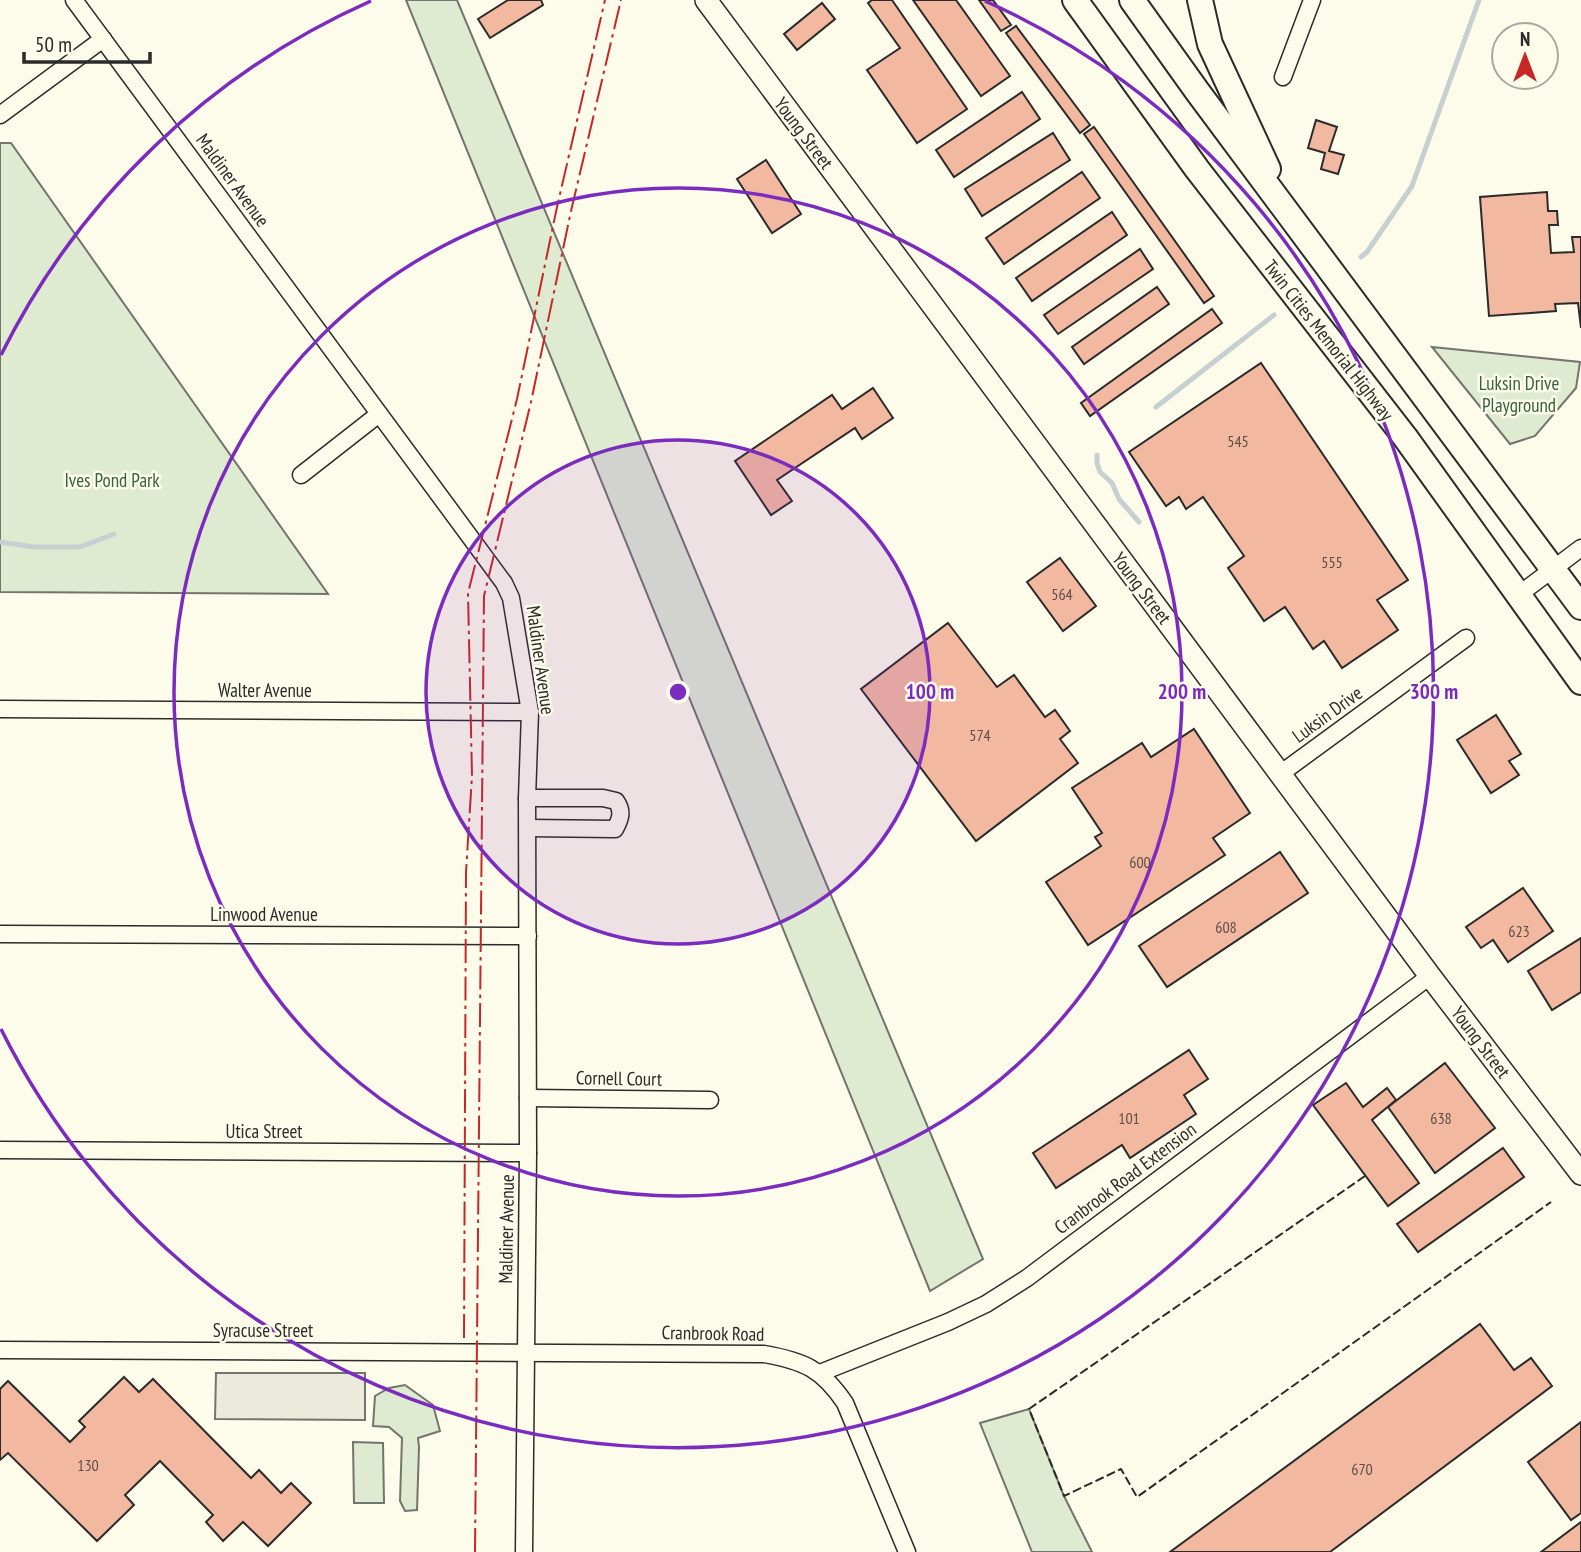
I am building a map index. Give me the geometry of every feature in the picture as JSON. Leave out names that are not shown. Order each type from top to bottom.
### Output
[{"type":"main road","points":[[1132,0],[1581,607]]},
{"type":"main road","points":[[1200,0],[1210,44],[1291,217]]},
{"type":"main road","name":"Twin Cities Memorial Highway","points":[[1075,3],[1197,169],[1405,438],[1581,682]]},
{"type":"street","name":"Maldiner Avenue","points":[[74,0],[503,583],[511,598],[530,712],[527,798],[528,1153],[524,1552]]},
{"type":"street","name":"Young Street","points":[[706,0],[1430,976],[1581,1174]]},
{"type":"street","points":[[1283,77],[1312,0]]},
{"type":"street","points":[[0,115],[103,39]]},
{"type":"street","points":[[301,475],[379,414]]},
{"type":"street","points":[[1517,596],[1581,548]]},
{"type":"street","name":"Luksin Drive","points":[[1280,774],[1466,638]]},
{"type":"street","name":"Walter Avenue","points":[[0,709],[530,712]]},
{"type":"street","points":[[527,798],[603,798],[616,801],[621,808],[620,820],[615,829],[528,828]]},
{"type":"street","name":"Linwood Avenue","points":[[0,934],[528,936]]},
{"type":"street","name":"Cranbrook Road Extension","points":[[820,1373],[948,1322],[986,1304],[1027,1278],[1430,976]]},
{"type":"street","name":"Cornell Court","points":[[528,1098],[710,1100]]},
{"type":"street","name":"Utica Street","points":[[0,1150],[528,1153]]},
{"type":"street","name":"Syracuse Street","points":[[0,1350],[526,1352]]},
{"type":"street","name":"Cranbrook Road","points":[[526,1352],[764,1354],[787,1358],[810,1367],[834,1386],[845,1403],[907,1552]]},
{"type":"green space","points":[[406,0],[457,0],[983,1259],[930,1291]]},
{"type":"green space","name":"Ives Pond Park","points":[[0,143],[11,143],[328,594],[0,592]]},
{"type":"green space","name":"Luksin Drive Playground","points":[[1432,347],[1580,362],[1576,388],[1535,436],[1510,444]]},
{"type":"green space","points":[[405,1385],[433,1405],[440,1431],[418,1438],[417,1510],[405,1511],[400,1501],[402,1438],[389,1427],[373,1426],[375,1396],[389,1388]]},
{"type":"green space","points":[[1029,1409],[1064,1496],[1092,1552],[1032,1552],[980,1423]]},
{"type":"green space","points":[[353,1442],[383,1443],[384,1503],[354,1503]]},
{"type":"shaded area","points":[[216,1373],[365,1373],[365,1420],[215,1419]]},
{"type":"building","points":[[508,0],[541,0],[543,5],[490,38],[478,19]]},
{"type":"building","points":[[872,0],[892,0],[967,109],[917,143],[867,70],[900,48],[868,3]]},
{"type":"building","points":[[913,0],[956,0],[1010,76],[981,96]]},
{"type":"building","points":[[979,0],[993,0],[1011,25],[1001,31]]},
{"type":"building","points":[[822,3],[835,19],[797,50],[784,34]]},
{"type":"building","points":[[1016,26],[1090,125],[1080,133],[1006,33]]},
{"type":"building","points":[[1022,92],[1040,119],[954,177],[936,150]]},
{"type":"building","points":[[1316,120],[1337,127],[1329,151],[1344,155],[1338,174],[1321,169],[1325,153],[1308,148]]},
{"type":"building","points":[[1094,127],[1214,296],[1204,303],[1084,134]]},
{"type":"building","points":[[1053,133],[1070,160],[982,216],[965,189]]},
{"type":"building","points":[[766,160],[801,214],[772,233],[737,179]]},
{"type":"building","points":[[1082,172],[1100,198],[1004,264],[986,238]]},
{"type":"building","points":[[1547,192],[1548,211],[1557,211],[1558,225],[1549,225],[1551,253],[1574,252],[1572,237],[1581,237],[1581,328],[1578,303],[1555,304],[1556,311],[1489,316],[1480,197]]},
{"type":"building","points":[[1112,212],[1127,235],[1032,301],[1016,278]]},
{"type":"building","points":[[1140,249],[1153,269],[1058,334],[1044,315]]},
{"type":"building","points":[[1157,287],[1169,304],[1084,364],[1072,347]]},
{"type":"building","points":[[1212,309],[1222,323],[1090,416],[1081,403]]},
{"type":"building","points":[[1261,363],[1408,580],[1377,600],[1398,630],[1342,668],[1324,641],[1313,649],[1285,607],[1264,621],[1228,568],[1244,556],[1203,497],[1186,509],[1179,497],[1166,506],[1129,452]]},
{"type":"building","points":[[873,388],[893,418],[862,439],[855,428],[777,480],[792,501],[771,515],[735,461],[832,395],[842,409]]},
{"type":"building","points":[[1060,558],[1096,606],[1063,631],[1027,582]]},
{"type":"building","points":[[948,623],[997,687],[1014,675],[1045,717],[1055,710],[1070,731],[1060,739],[1078,763],[976,841],[861,689]]},
{"type":"building","points":[[1496,715],[1521,754],[1509,761],[1519,775],[1491,793],[1457,740]]},
{"type":"building","points":[[1194,729],[1250,813],[1213,838],[1225,855],[1088,945],[1046,882],[1101,846],[1095,837],[1102,833],[1072,788],[1142,743],[1151,757]]},
{"type":"building","points":[[1280,852],[1308,893],[1167,987],[1139,946]]},
{"type":"building","points":[[1523,888],[1553,931],[1508,962],[1493,940],[1481,948],[1466,927]]},
{"type":"building","points":[[1581,938],[1581,992],[1552,1010],[1528,971]]},
{"type":"building","points":[[1189,1050],[1208,1079],[1184,1095],[1196,1114],[1130,1158],[1122,1145],[1056,1188],[1033,1153]]},
{"type":"building","points":[[1445,1063],[1495,1128],[1435,1173],[1388,1107]]},
{"type":"building","points":[[1346,1083],[1363,1107],[1387,1088],[1396,1100],[1372,1120],[1419,1183],[1388,1206],[1313,1105]]},
{"type":"building","points":[[1503,1148],[1524,1177],[1418,1252],[1397,1224]]},
{"type":"building","points":[[1480,1324],[1514,1370],[1531,1358],[1552,1386],[1330,1552],[1170,1552]]},
{"type":"building","points":[[124,1377],[139,1392],[153,1379],[251,1478],[259,1470],[281,1493],[291,1483],[311,1503],[268,1546],[243,1522],[223,1541],[206,1522],[213,1515],[160,1461],[125,1495],[134,1505],[97,1541],[8,1453],[0,1460],[0,1389],[8,1381],[70,1442],[85,1427],[79,1421]]},
{"type":"building","points":[[1581,1422],[1581,1513],[1571,1520],[1528,1462]]},
{"type":"building","points":[[1581,1522],[1581,1552],[1541,1552]]},
{"type":"waterway","points":[[1361,257],[1412,186],[1479,0]]},
{"type":"waterway","points":[[1156,407],[1274,315]]},
{"type":"waterway","points":[[1097,455],[1100,472],[1112,483],[1119,499],[1139,522]]},
{"type":"waterway","points":[[0,542],[34,547],[80,547],[114,534]]},
{"type":"fence","points":[[1365,1176],[1029,1409],[1064,1496],[1121,1469],[1137,1497],[1551,1202]]},
{"type":"power","points":[[464,1338],[466,872],[472,776],[468,593],[517,399],[557,207],[605,0]]},
{"type":"power","points":[[475,1552],[484,596],[531,402],[571,211],[621,0]]}]
